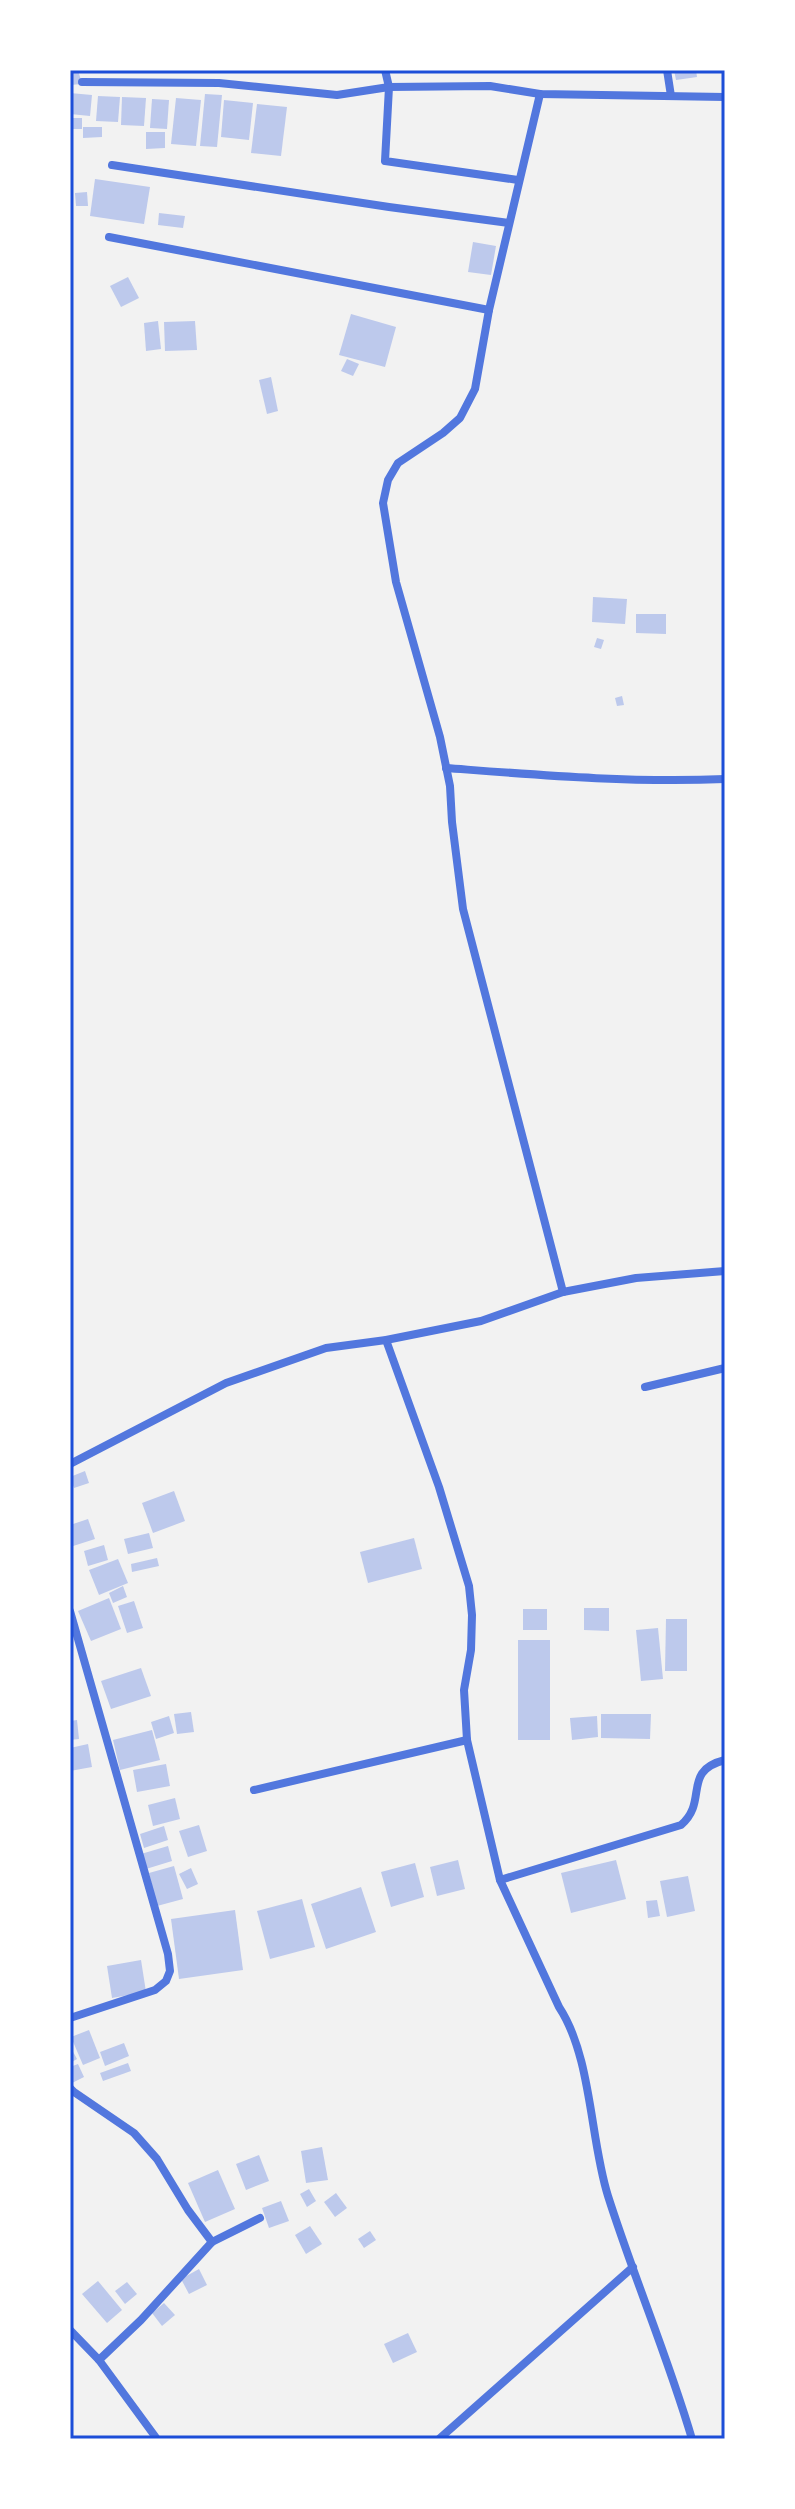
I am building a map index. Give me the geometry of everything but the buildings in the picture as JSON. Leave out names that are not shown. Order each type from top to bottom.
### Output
[{"type":"street","points":[[385,70],[389,87],[385,161],[518,180]]},
{"type":"street","points":[[667,70],[671,96]]},
{"type":"street","points":[[82,82],[219,83],[337,95],[389,87],[490,86],[540,94],[725,97]]},
{"type":"street","points":[[540,94],[489,310],[475,389],[460,418],[398,463],[388,480],[383,503],[396,582],[440,737],[463,909],[563,1292]]},
{"type":"street","points":[[112,165],[509,223]]},
{"type":"street","points":[[109,237],[489,310]]},
{"type":"street","points":[[446,768],[569,777],[687,781],[725,779]]},
{"type":"street","points":[[70,1464],[238,1379],[326,1348],[386,1340],[481,1321],[563,1292],[636,1278],[725,1271]]},
{"type":"street","points":[[386,1340],[439,1487],[469,1586],[471,1650],[464,1690],[467,1740],[500,1880],[559,2007],[568,2020],[587,2090],[607,2193],[692,2439]]},
{"type":"street","points":[[645,1387],[725,1368]]},
{"type":"street","points":[[70,1611],[122,1787],[170,1971],[166,1981],[155,1990],[70,2018]]},
{"type":"street","points":[[254,1790],[467,1740]]},
{"type":"street","points":[[500,1880],[681,1825],[692,1810],[702,1771],[710,1763],[725,1760]]},
{"type":"street","points":[[70,2088],[134,2133],[157,2159],[212,2242]]},
{"type":"street","points":[[99,2360],[141,2320],[212,2242],[260,2218]]},
{"type":"street","points":[[439,2439],[633,2267]]},
{"type":"street","points":[[70,2330],[99,2360],[157,2439]]}]
